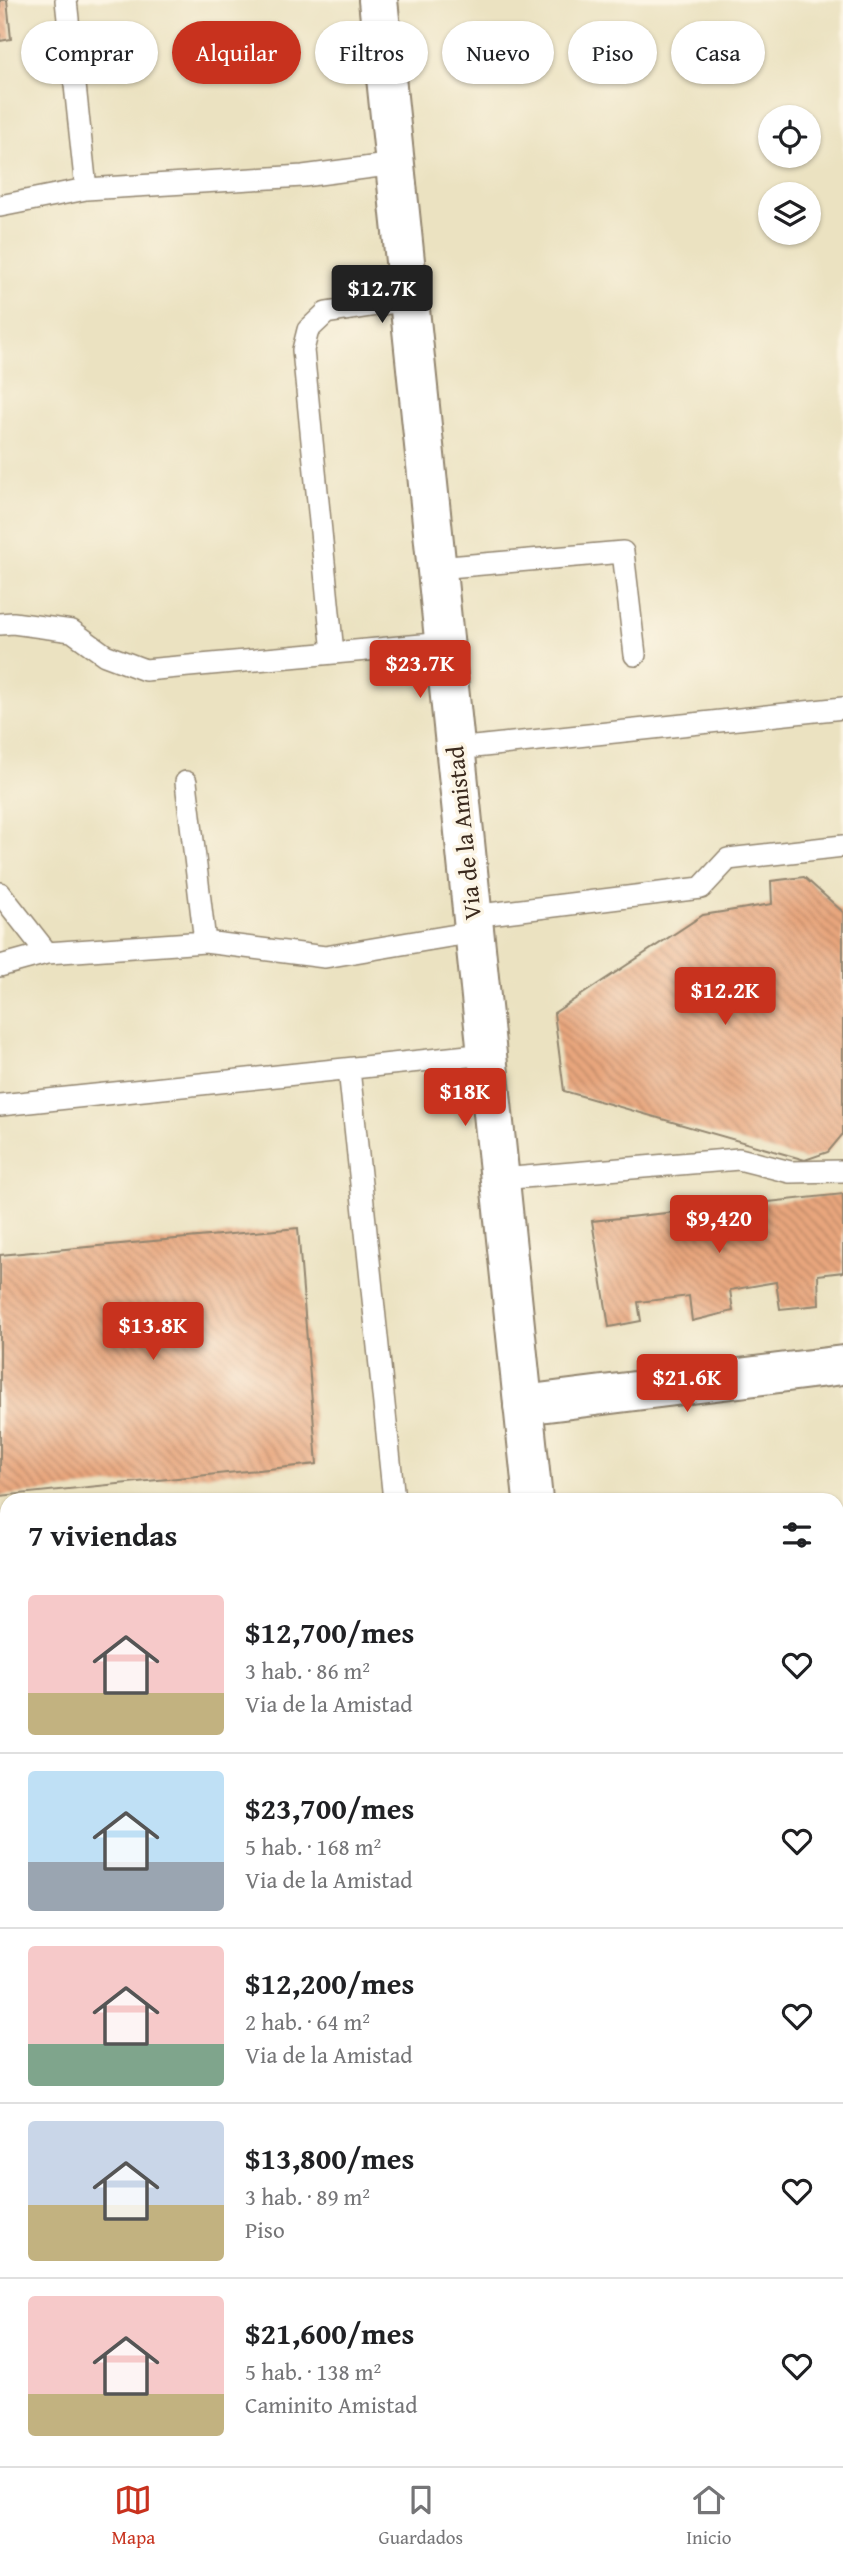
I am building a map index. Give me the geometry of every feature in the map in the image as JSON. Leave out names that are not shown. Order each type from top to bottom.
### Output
[{"type":"street","name":"Via de la Amistad","points":[[378,0],[532,1493]]},
{"type":"street","points":[[523,1405],[843,1365]]},
{"type":"lane","points":[[66,0],[86,189]]},
{"type":"lane","points":[[0,206],[86,189],[303,176],[395,164]]},
{"type":"lane","points":[[333,653],[303,350],[309,330],[326,313],[409,300]]},
{"type":"lane","points":[[437,568],[623,552],[635,655]]},
{"type":"lane","points":[[0,624],[13,623],[72,631],[105,655],[145,670],[444,643]]},
{"type":"lane","points":[[455,750],[843,708]]},
{"type":"lane","points":[[186,782],[205,943]]},
{"type":"lane","points":[[0,966],[47,953],[205,943],[325,957],[473,924],[701,888],[728,859],[843,846]]},
{"type":"lane","points":[[0,893],[47,953]]},
{"type":"lane","points":[[0,1105],[486,1054]]},
{"type":"lane","points":[[349,1069],[393,1493]]},
{"type":"lane","points":[[500,1179],[738,1159],[790,1172],[843,1171]]},
{"type":"building","points":[[0,0],[7,0],[11,39],[0,41]]},
{"type":"building","points":[[804,877],[843,912],[843,1134],[828,1152],[805,1160],[564,1091],[554,1013],[703,915],[772,904],[771,881]]},
{"type":"building","points":[[843,1194],[843,1272],[818,1275],[819,1305],[780,1309],[776,1282],[730,1290],[733,1311],[692,1321],[689,1296],[638,1302],[641,1321],[609,1327],[592,1221]]},
{"type":"building","points":[[298,1228],[317,1464],[30,1493],[0,1493],[0,1255]]}]
